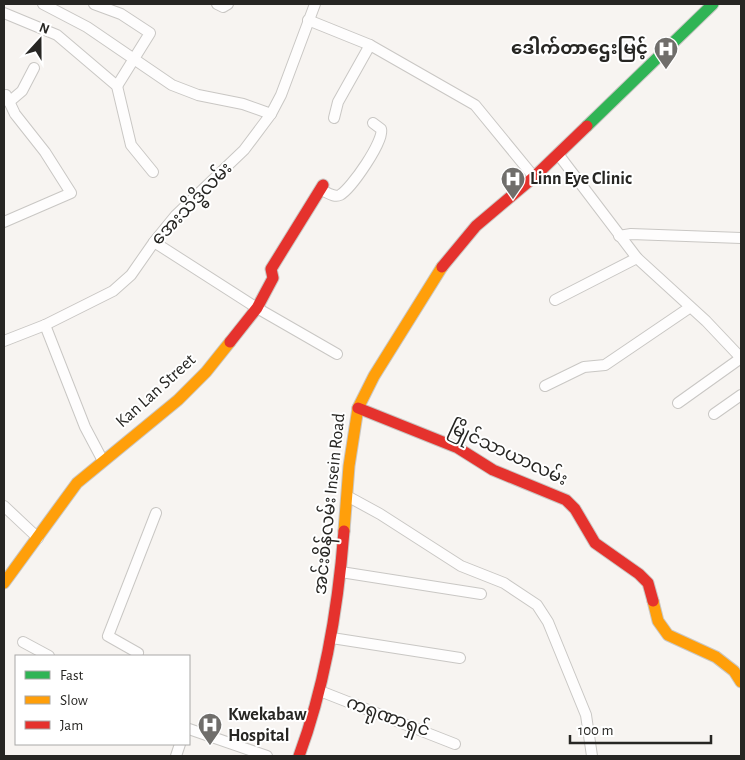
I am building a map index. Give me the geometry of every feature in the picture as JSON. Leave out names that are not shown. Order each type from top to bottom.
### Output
[{"type":"street","points":[[43,4],[87,27],[172,85],[198,95],[243,104],[271,114]]},
{"type":"street","points":[[94,4],[121,14],[150,33],[117,86]]},
{"type":"street","points":[[217,4],[223,7],[228,4]]},
{"type":"street","name":"အေးသိဒ္ဓိလမ်း","points":[[4,341],[45,325],[113,291],[131,275],[176,215],[244,150],[271,114],[315,4]]},
{"type":"street","name":"အင်းစိန်လမ်း Insein Road","points":[[302,756],[314,716],[332,638],[341,572],[349,466],[358,408],[374,376],[449,256],[476,226],[534,177],[713,4]]},
{"type":"street","points":[[4,12],[57,35],[117,86],[131,145],[153,172]]},
{"type":"street","points":[[308,20],[370,45],[476,105],[534,177]]},
{"type":"street","points":[[334,118],[338,102],[370,45]]},
{"type":"street","points":[[4,222],[71,193],[45,152],[15,114],[7,99],[22,90],[34,68]]},
{"type":"street","points":[[322,187],[334,196],[339,196],[353,183],[380,140],[381,129],[373,123]]},
{"type":"street","points":[[558,154],[637,258],[689,308],[706,321],[741,358],[678,403]]},
{"type":"street","name":"Kan Lan Street","points":[[4,583],[77,483],[178,400],[206,372],[257,308],[273,278],[271,269],[322,187]]},
{"type":"street","points":[[619,236],[631,234],[741,238]]},
{"type":"street","points":[[154,242],[257,308],[337,354]]},
{"type":"street","points":[[555,300],[637,258]]},
{"type":"street","points":[[545,386],[584,367],[605,365],[689,308]]},
{"type":"street","points":[[45,325],[85,427],[103,462]]},
{"type":"street","points":[[714,414],[741,395]]},
{"type":"street","name":"မြိုင်သာယာလမ်း","points":[[358,408],[458,448],[493,470],[566,500],[575,509],[595,542],[639,574],[648,583],[658,620],[668,635],[716,657],[734,672],[741,682]]},
{"type":"street","points":[[348,496],[380,514],[461,566],[504,583],[537,605],[548,622],[586,715],[592,756]]},
{"type":"street","points":[[4,506],[38,538]]},
{"type":"street","points":[[137,655],[138,653],[108,636],[156,513]]},
{"type":"street","points":[[341,572],[481,594]]},
{"type":"street","points":[[332,638],[460,658]]},
{"type":"street","points":[[23,642],[47,655]]},
{"type":"street","name":"ကရုဏာရှင်","points":[[320,692],[455,744]]},
{"type":"street","points":[[190,729],[267,756]]},
{"type":"traffic: fast","points":[[587,126],[713,4]]},
{"type":"traffic: slow","points":[[344,531],[349,466],[358,408],[374,376],[442,267]]},
{"type":"traffic: slow","points":[[4,583],[77,483],[178,400],[206,372],[230,342]]},
{"type":"traffic: slow","points":[[653,601],[658,621],[668,635],[716,657],[734,671],[741,682]]},
{"type":"traffic: jam","points":[[442,267],[476,226],[534,177],[587,126]]},
{"type":"traffic: jam","points":[[230,342],[257,308],[273,278],[271,269],[323,185]]},
{"type":"traffic: jam","points":[[358,408],[458,448],[493,470],[566,500],[575,509],[595,543],[639,574],[648,583],[653,601]]},
{"type":"traffic: jam","points":[[299,756],[324,673],[334,617],[344,531]]},
{"type":"place","name":"ဒေါက်တာဌေးမြင့်","points":[[666,70]]},
{"type":"place","name":"Linn Eye Clinic","points":[[513,200]]},
{"type":"place","name":"Kwekabaw Hospital","points":[[210,746]]}]
